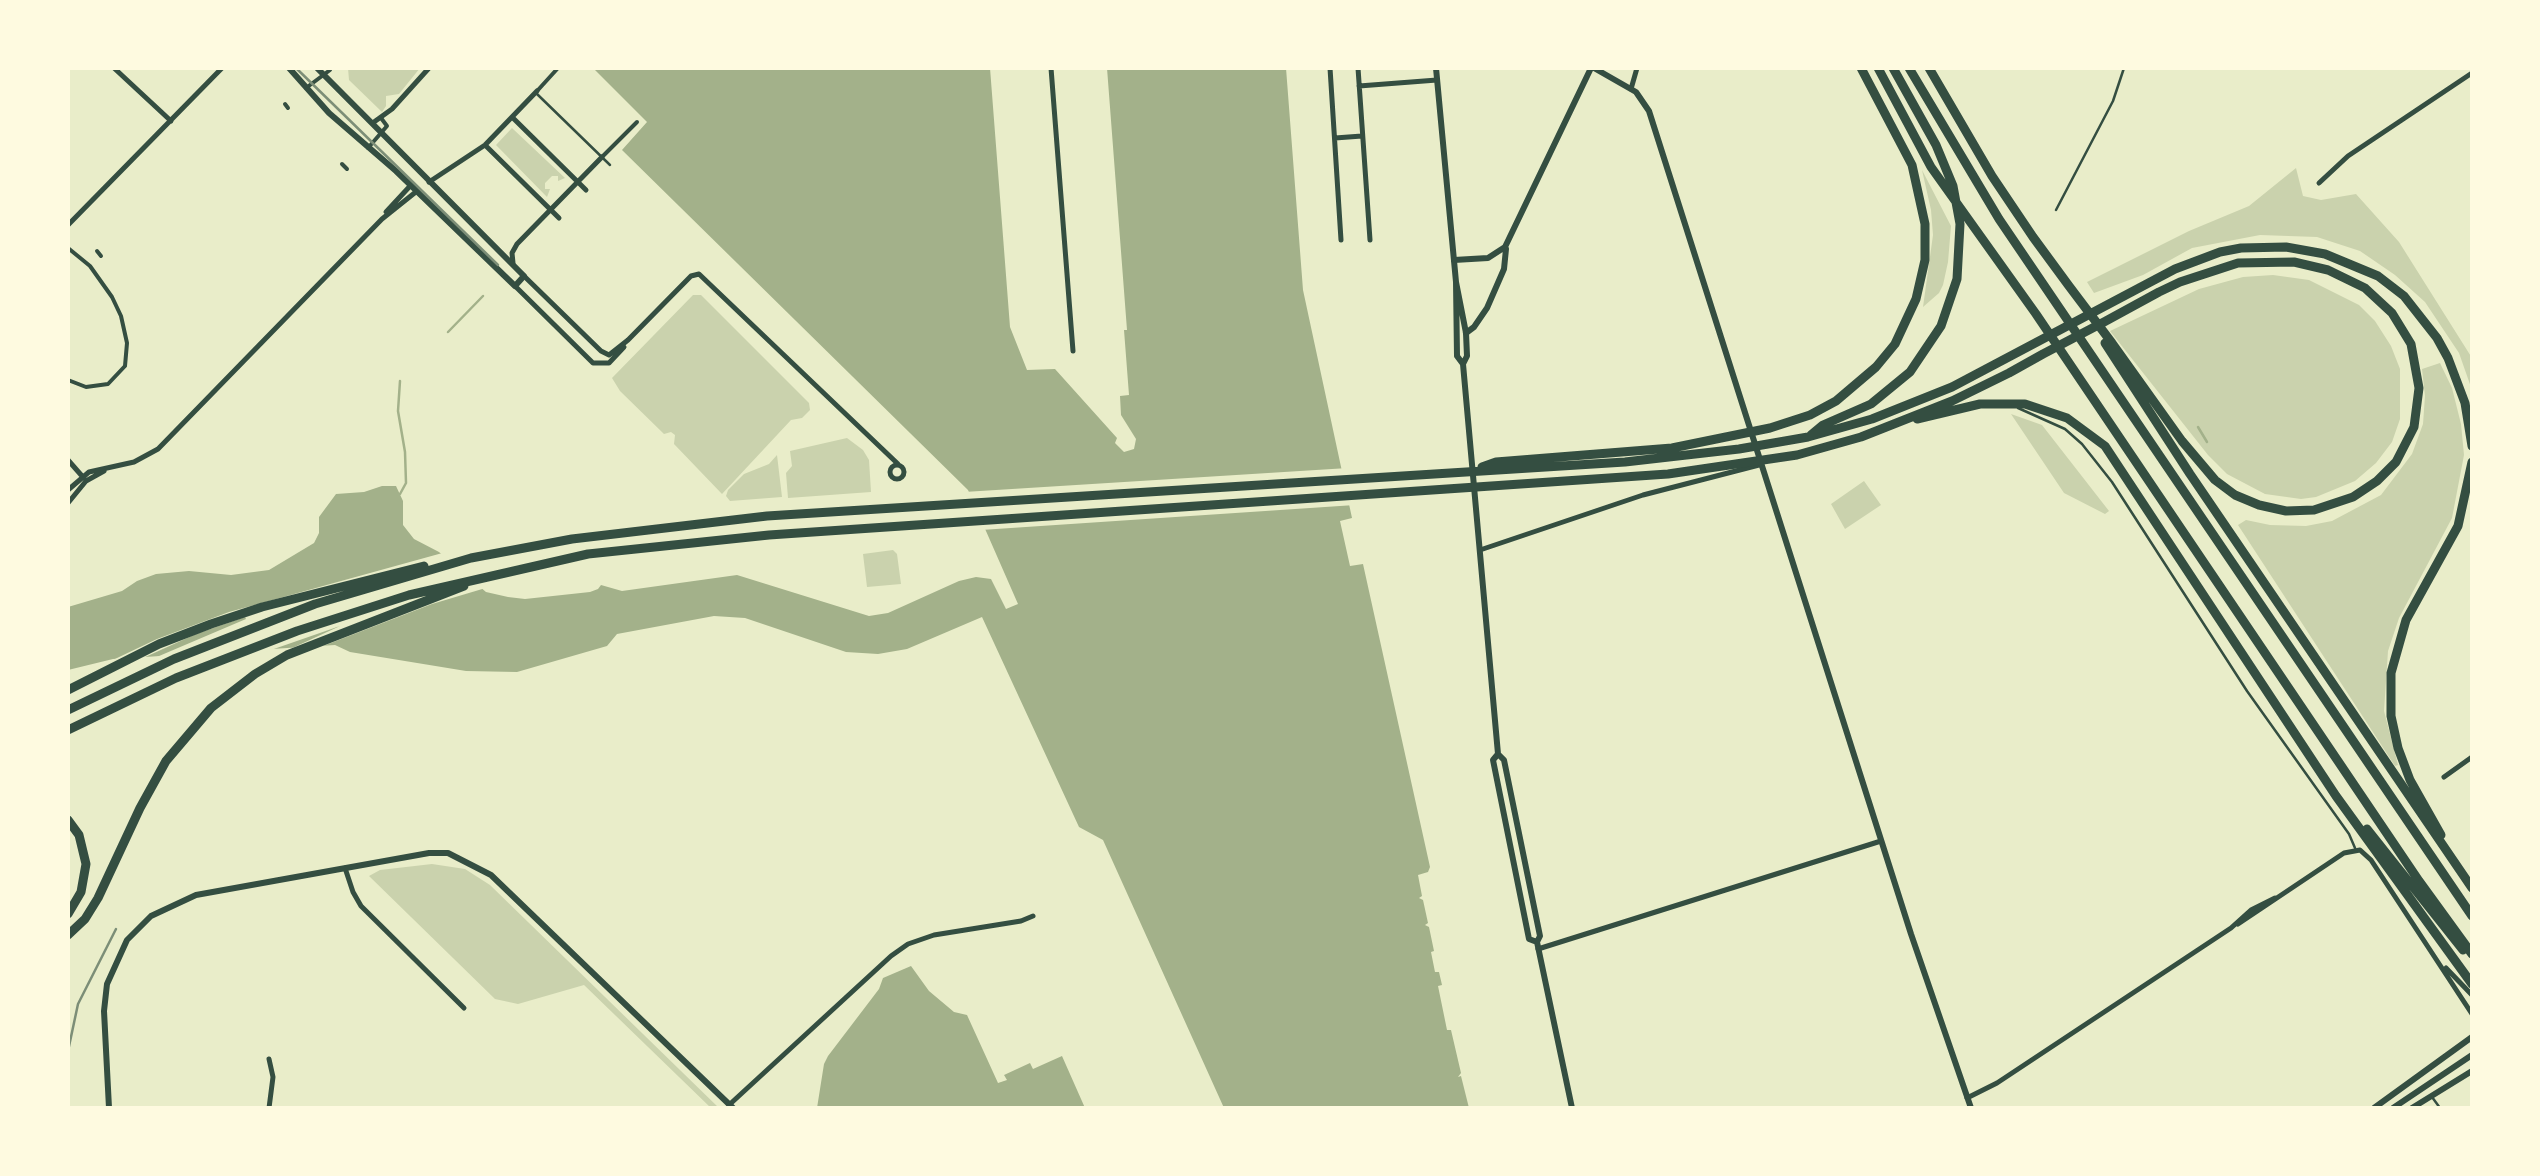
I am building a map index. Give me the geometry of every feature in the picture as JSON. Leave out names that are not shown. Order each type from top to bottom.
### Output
[{"type":"highway","points":[[1470,472],[1496,462],[1623,454],[1732,438],[1810,415],[1856,386],[1876,368],[1900,334],[1916,299],[1925,260],[1926,224],[1921,193],[1896,133],[1861,68]]},
{"type":"highway","points":[[1874,68],[1914,139],[2472,957]]},
{"type":"highway","points":[[1808,437],[1823,425],[1871,404],[1910,372],[1934,341],[1954,294],[1960,224],[1953,186],[1936,145],[1893,68]]},
{"type":"highway","points":[[1909,68],[2009,235],[2472,916]]},
{"type":"highway","points":[[1929,68],[1992,176],[2069,286],[2202,466],[2235,495],[2273,509],[2314,510],[2341,503],[2365,490],[2396,462],[2414,427],[2418,372],[2402,328],[2379,298],[2328,270],[2274,260],[2220,267],[2159,292],[2104,322],[2043,354],[1931,414]]},
{"type":"highway","points":[[68,690],[159,644],[230,617],[391,573],[572,538],[730,519],[1686,456],[1808,437],[1925,399],[2034,346],[2158,278],[2220,252],[2260,246],[2286,246],[2325,254],[2378,276],[2404,296],[2437,338],[2465,403],[2472,446]]},
{"type":"highway","points":[[2069,286],[2190,474],[2472,885]]},
{"type":"highway","points":[[68,730],[176,678],[297,631],[409,595],[510,570],[617,550],[753,536],[1683,473],[1808,452],[1931,414],[1980,404],[2014,403],[2041,408],[2084,428],[2106,446],[2352,818],[2472,984]]},
{"type":"highway","points":[[2472,462],[2458,526],[2401,632],[2391,673],[2390,698],[2395,738],[2405,769],[2472,885]]},
{"type":"highway","points":[[68,710],[142,673],[271,620],[471,558]]},
{"type":"highway","points":[[68,935],[98,898],[166,761],[211,708],[287,655],[510,570]]},
{"type":"highway","points":[[2271,698],[2450,937],[2472,957]]},
{"type":"highway","points":[[68,820],[79,835],[86,864],[81,892],[68,914]]},
{"type":"street","points":[[114,68],[171,121]]},
{"type":"street","points":[[68,225],[222,68]]},
{"type":"street","points":[[288,68],[592,362],[609,364],[628,340]]},
{"type":"street","points":[[318,68],[378,120],[382,131],[428,181],[602,352],[612,354],[680,288],[696,280],[712,286],[888,458],[904,468],[902,477],[895,478],[890,472],[888,458]]},
{"type":"street","points":[[378,120],[429,68]]},
{"type":"street","points":[[68,490],[84,478],[144,458],[158,449],[382,218],[414,188],[467,160],[558,68]]},
{"type":"street","points":[[1051,68],[1073,351]]},
{"type":"street","points":[[1330,68],[1341,240]]},
{"type":"street","points":[[1358,68],[1370,240]]},
{"type":"street","points":[[1436,68],[1456,282],[1456,356],[1463,364],[1498,754],[1493,760],[1530,939],[1537,945],[1572,1108]]},
{"type":"street","points":[[1466,332],[1487,308],[1504,270],[1505,248],[1592,68],[1631,89],[1649,111],[1881,840],[1972,1108]]},
{"type":"street","points":[[1631,89],[1637,68]]},
{"type":"street","points":[[306,88],[327,72]]},
{"type":"street","points":[[2319,184],[2348,156],[2472,73]]},
{"type":"street","points":[[1359,86],[1437,80]]},
{"type":"street","points":[[512,117],[586,190]]},
{"type":"street","points":[[520,272],[512,258],[518,244],[637,122]]},
{"type":"street","points":[[368,148],[382,131]]},
{"type":"street","points":[[1335,138],[1362,136]]},
{"type":"street","points":[[485,144],[560,218]]},
{"type":"street","points":[[491,245],[506,250],[518,244]]},
{"type":"street","points":[[68,248],[90,266],[112,297],[127,343],[125,366],[108,384],[86,387],[68,380]]},
{"type":"street","points":[[1454,260],[1488,258],[1505,248]]},
{"type":"street","points":[[512,283],[520,272]]},
{"type":"street","points":[[1456,282],[1466,332],[1468,356],[1463,364]]},
{"type":"street","points":[[570,341],[579,331]]},
{"type":"street","points":[[592,362],[602,352]]},
{"type":"street","points":[[68,460],[84,478]]},
{"type":"street","points":[[890,472],[898,464]]},
{"type":"street","points":[[1480,550],[1644,495],[1762,464]]},
{"type":"street","points":[[68,503],[84,478]]},
{"type":"street","points":[[2444,777],[2472,757]]},
{"type":"street","points":[[1537,945],[1881,840]]},
{"type":"street","points":[[1967,1098],[1998,1083],[2230,928],[2258,905],[2355,849],[2368,856],[2472,1014]]},
{"type":"street","points":[[109,1105],[105,1001],[113,966],[127,940],[163,908],[196,895],[244,885],[429,853],[448,854],[491,875],[731,1106],[908,944],[934,934],[1034,916]]},
{"type":"street","points":[[344,866],[361,906],[464,1008]]},
{"type":"street","points":[[2438,958],[2472,995]]},
{"type":"street","points":[[2374,1108],[2472,1037]]},
{"type":"street","points":[[2392,1108],[2472,1057],[2458,1048]]},
{"type":"street","points":[[269,1059],[273,1077],[269,1108]]},
{"type":"street","points":[[2412,1108],[2472,1071]]},
{"type":"lane","points":[[2056,210],[2117,93],[2124,68]]},
{"type":"lane","points":[[536,92],[610,165]]},
{"type":"lane","points":[[1980,404],[2013,407],[2039,415],[2082,444],[2120,493],[2239,679],[2349,834],[2355,849]]},
{"type":"lane","points":[[2431,1096],[2440,1108]]},
{"type":"shaded area","points":[[348,68],[420,68],[399,94],[386,96],[382,112],[349,80]]},
{"type":"shaded area","points":[[593,68],[990,68],[1010,327],[1027,370],[1055,369],[1117,438],[1115,443],[1124,452],[1134,449],[1136,439],[1121,415],[1120,396],[1129,395],[1127,330],[1107,68],[1286,68],[1303,290],[1352,518],[1340,521],[1350,566],[1363,564],[1430,867],[1428,872],[1418,875],[1422,896],[1419,898],[1423,900],[1428,923],[1425,925],[1429,927],[1435,972],[1439,972],[1442,985],[1438,986],[1461,1073],[1458,1077],[1461,1076],[1469,1108],[1224,1108],[1103,840],[1079,827],[982,617],[907,649],[878,654],[846,652],[745,618],[714,616],[617,634],[607,646],[517,672],[466,671],[350,652],[335,645],[113,659],[68,670],[68,607],[122,591],[156,574],[189,571],[231,575],[269,570],[314,543],[319,533],[319,517],[336,494],[382,486],[396,486],[403,501],[403,525],[414,539],[439,552],[486,592],[508,597],[525,599],[590,592],[601,585],[622,591],[737,575],[869,616],[888,613],[976,577],[991,579],[1006,609],[1018,604],[968,490],[622,150],[647,122]]},
{"type":"shaded area","points":[[512,128],[565,178],[558,181],[558,176],[552,176],[545,183],[545,189],[550,189],[547,197],[496,145]]},
{"type":"shaded area","points":[[2296,168],[2303,196],[2321,200],[2356,194],[2399,242],[2472,358],[2472,390],[2459,353],[2425,302],[2360,251],[2317,237],[2260,235],[2192,248],[2143,275],[2094,293],[2087,282],[2249,206]]},
{"type":"shaded area","points":[[1922,170],[1951,226],[1943,285],[1923,307],[1933,235]]},
{"type":"shaded area","points":[[2273,275],[2309,280],[2359,305],[2375,321],[2400,369],[2400,419],[2392,442],[2355,481],[2316,497],[2265,494],[2227,474],[2110,331],[2199,289],[2243,277]]},
{"type":"shaded area","points":[[693,295],[701,295],[809,403],[810,410],[802,418],[791,420],[722,494],[674,444],[675,435],[664,434],[612,378]]},
{"type":"shaded area","points":[[2440,363],[2452,388],[2464,455],[2452,518],[2399,618],[2388,651],[2384,711],[2398,765],[2395,766],[2238,525],[2246,520],[2306,526],[2332,521],[2381,495],[2412,454],[2423,424],[2422,369]]},
{"type":"shaded area","points":[[2011,414],[2042,425],[2109,511],[2105,514],[2064,493]]},
{"type":"shaded area","points":[[847,438],[869,460],[871,492],[788,498],[786,473],[792,466],[790,451]]},
{"type":"shaded area","points":[[777,455],[782,497],[730,501],[726,496],[728,490],[744,474],[769,464]]},
{"type":"shaded area","points":[[1864,481],[1881,505],[1845,529],[1831,504]]},
{"type":"shaded area","points":[[893,550],[901,584],[867,587],[863,554]]},
{"type":"shaded area","points":[[432,864],[465,869],[490,885],[719,1108],[711,1108],[584,985],[518,1004],[495,999],[369,876],[380,870]]},
{"type":"shaded area","points":[[911,966],[929,991],[954,1012],[967,1015],[998,1083],[1007,1080],[1004,1075],[1030,1063],[1033,1069],[1062,1056],[1085,1108],[817,1108],[828,1056],[879,989],[883,978]]},
{"type":"pier","points":[[1348,468],[1355,505],[981,530],[964,492]]},
{"type":"pier","points":[[446,552],[489,587],[432,604],[305,653],[275,656],[340,626],[248,658],[145,662],[245,617],[132,663],[96,668],[157,639],[229,612]]},
{"type":"waterway","points":[[448,332],[483,296]]},
{"type":"waterway","points":[[400,381],[398,411],[406,483],[400,494]]},
{"type":"waterway","points":[[2198,427],[2207,442]]},
{"type":"tram line","points":[[296,68],[498,265]]},
{"type":"railway","points":[[68,1051],[78,1004],[116,929]]}]
